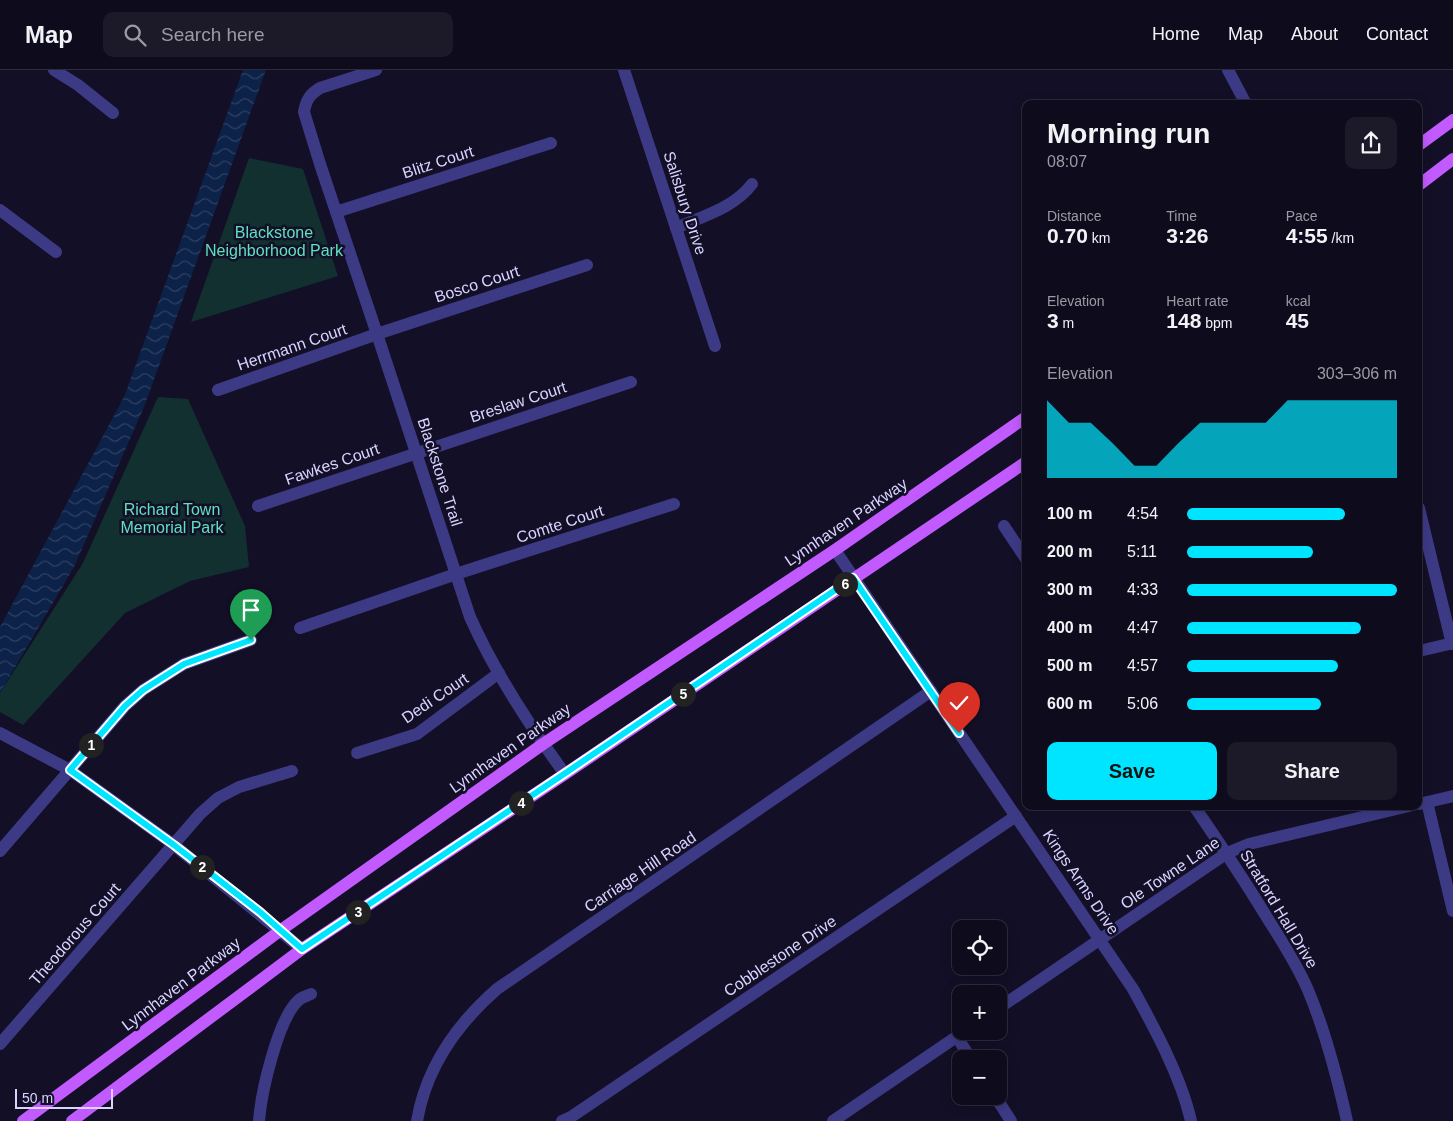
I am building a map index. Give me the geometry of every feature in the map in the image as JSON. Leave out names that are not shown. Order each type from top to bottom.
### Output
[{"type":"main road","points":[[1422,143],[1453,120]]},
{"type":"main road","points":[[1441,167],[1453,151]]},
{"type":"main road","points":[[1422,183],[1453,158]]},
{"type":"main road","name":"Lynnhaven Parkway","points":[[23,1121],[281,930],[543,744],[835,550],[1022,420]]},
{"type":"main road","points":[[72,1121],[302,949],[1022,465]]},
{"type":"street","points":[[54,70],[78,85],[113,113]]},
{"type":"street","name":"Blackstone Trail","points":[[376,70],[313,92],[308,97],[304,112],[470,617],[483,646],[499,673],[564,774]]},
{"type":"street","name":"Salisbury Drive","points":[[624,70],[715,346]]},
{"type":"street","points":[[1228,70],[1244,100]]},
{"type":"street","name":"Blitz Court","points":[[336,212],[550,143]]},
{"type":"street","points":[[676,228],[733,203],[744,195],[752,184]]},
{"type":"street","points":[[0,210],[56,252]]},
{"type":"street","name":"Bosco Court","points":[[378,334],[587,265]]},
{"type":"street","name":"Herrmann Court","points":[[218,390],[378,334]]},
{"type":"street","name":"Breslaw Court","points":[[416,453],[631,382]]},
{"type":"street","name":"Fawkes Court","points":[[258,506],[416,453]]},
{"type":"street","name":"Comte Court","points":[[300,628],[456,574],[674,504]]},
{"type":"street","points":[[1422,520],[1452,644],[1422,650]]},
{"type":"street","points":[[1004,526],[1022,553]]},
{"type":"street","name":"Kings Arms Drive","points":[[835,550],[1134,989],[1172,1066],[1191,1121]]},
{"type":"street","points":[[0,850],[125,706],[143,690],[184,664],[251,640]]},
{"type":"street","name":"Dedi Court","points":[[356,753],[417,734],[499,673]]},
{"type":"street","name":"Carriage Hill Road","points":[[417,1121],[426,1088],[444,1049],[464,1021],[492,994],[931,691]]},
{"type":"street","points":[[0,733],[70,770],[174,845],[281,930],[302,949]]},
{"type":"street","name":"Theodorous Court","points":[[0,1044],[200,814],[218,798],[239,787],[292,770]]},
{"type":"street","points":[[1453,796],[1423,803],[1453,912]]},
{"type":"street","name":"Stratford Hall Drive","points":[[1197,810],[1227,853],[1289,953],[1307,989],[1322,1025],[1347,1121]]},
{"type":"street","name":"Ole Towne Lane","points":[[1007,1003],[1227,853],[1249,844],[1392,810]]},
{"type":"street","name":"Cobblestone Drive","points":[[562,1121],[571,1117],[1016,816]]},
{"type":"street","points":[[259,1121],[262,1098],[278,1037],[292,1008],[300,999],[311,994]]},
{"type":"street","points":[[833,1121],[952,1040]]},
{"type":"street","points":[[1001,1105],[1011,1121]]},
{"type":"green space","name":"Blackstone Neighborhood Park","points":[[249,158],[303,169],[338,276],[191,322]]},
{"type":"green space","name":"Richard Town Memorial Park","points":[[158,397],[188,399],[245,526],[249,567],[190,581],[125,613],[23,725],[0,712],[0,693],[83,563]]},
{"type":"water","points":[[243,70],[266,70],[144,407],[74,567],[0,693],[0,627],[124,397]]},
{"type":"route","points":[[251,640],[184,664],[143,690],[125,706],[70,770],[174,845],[260,912],[302,949],[734,660],[853,578],[959,733]]}]
